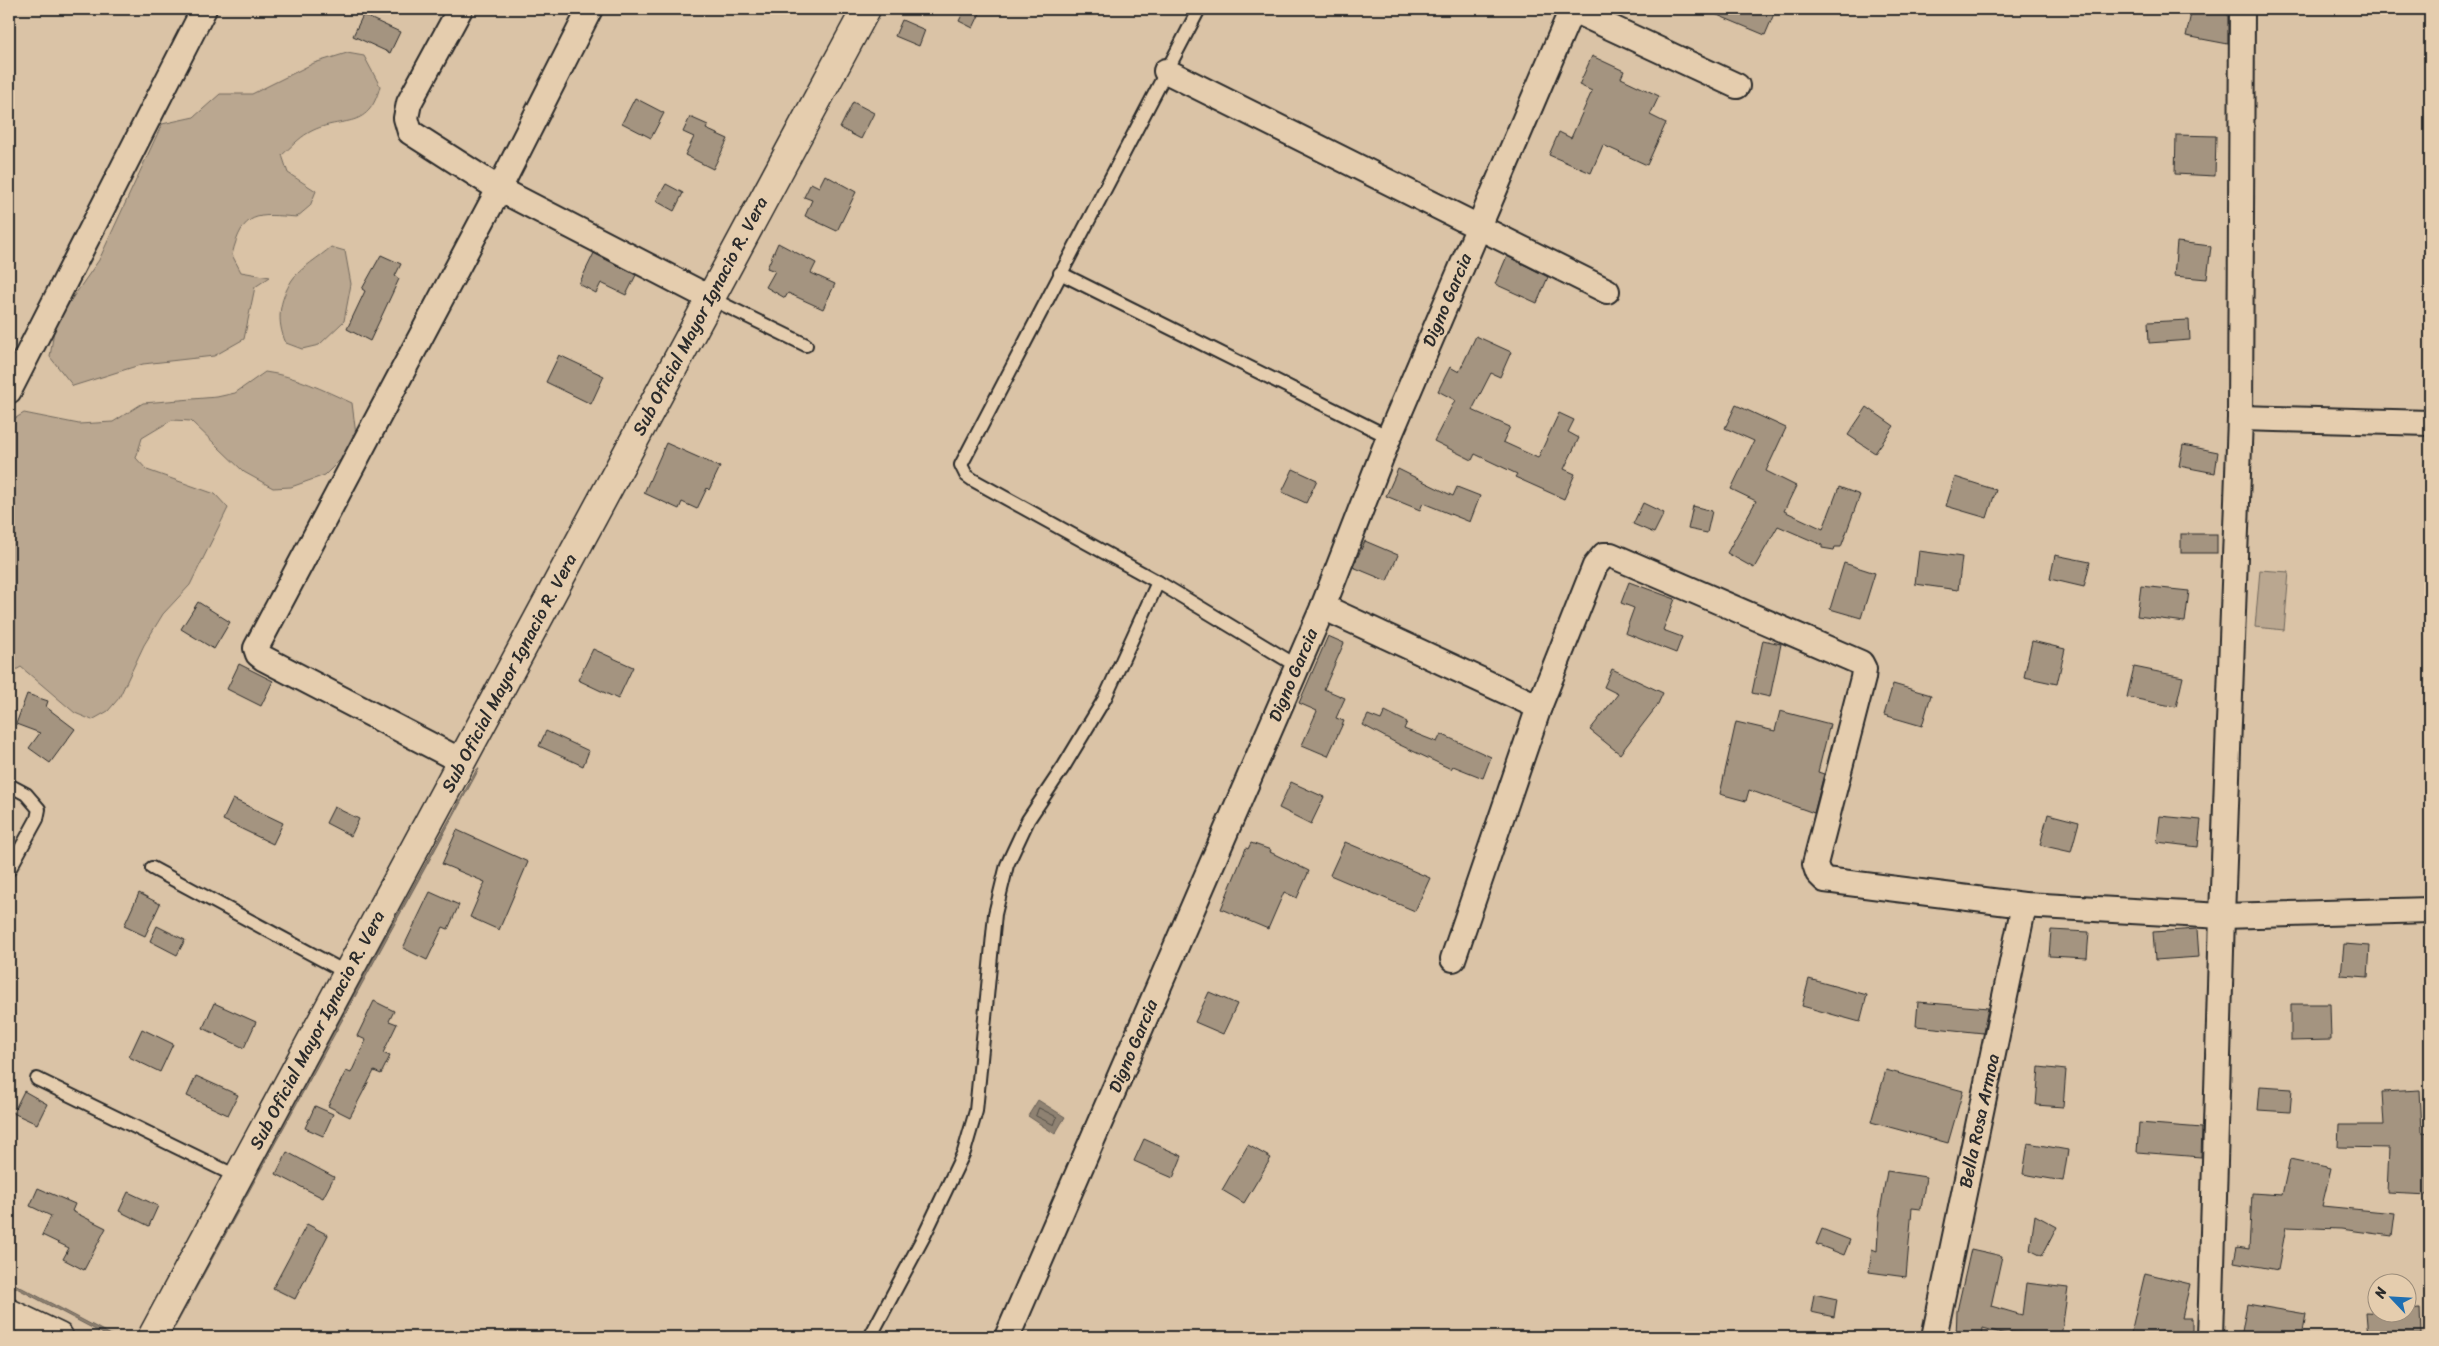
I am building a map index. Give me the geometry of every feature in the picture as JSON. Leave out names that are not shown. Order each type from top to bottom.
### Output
[{"type":"street","points":[[9,391],[204,9]]},
{"type":"street","points":[[460,9],[409,103],[406,118],[410,132],[499,189],[710,298]]},
{"type":"street","points":[[461,761],[263,658],[258,654],[256,648],[499,189],[590,9]]},
{"type":"street","name":"Sub Oficial Mayor Ignacio R. Vera","points":[[152,1337],[866,9]]},
{"type":"street","points":[[1572,9],[1737,86]]},
{"type":"street","name":"Digno Garcia","points":[[1007,1337],[1323,607],[1389,437],[1572,9]]},
{"type":"street","points":[[2210,1337],[2222,916],[2240,418],[2242,9]]},
{"type":"street","points":[[1166,71],[1607,291]]},
{"type":"street","points":[[2240,418],[2430,423]]},
{"type":"street","points":[[1453,959],[1539,707],[1595,566],[1604,555],[1618,556],[1861,663],[1864,669],[1863,678],[1815,864],[1818,873],[1825,880],[2024,905],[2222,916],[2430,910]]},
{"type":"street","points":[[1323,607],[1539,707]]},
{"type":"street","name":"Bella Rosa Armoa","points":[[1934,1337],[2024,905]]},
{"type":"street","points":[[9,1313],[59,1337]]},
{"type":"lane","points":[[1199,9],[961,465],[962,470],[973,480],[1158,582],[1297,666]]},
{"type":"lane","points":[[1060,273],[1389,437]]},
{"type":"lane","points":[[710,298],[806,345]]},
{"type":"lane","points":[[870,1337],[924,1236],[964,1152],[976,1111],[995,914],[1007,865],[1028,820],[1064,766],[1105,698],[1158,582]]},
{"type":"lane","points":[[9,785],[26,794],[39,809],[37,819],[9,870]]},
{"type":"lane","points":[[152,868],[347,974]]},
{"type":"lane","points":[[37,1080],[238,1177]]},
{"type":"shaded area","points":[[347,53],[364,56],[380,86],[375,101],[368,111],[360,117],[320,127],[298,140],[282,155],[288,173],[316,191],[310,206],[297,217],[261,216],[253,218],[241,230],[232,255],[241,272],[270,277],[255,287],[244,339],[214,356],[143,364],[73,386],[50,357],[55,323],[99,260],[162,124],[194,117],[220,94],[252,94],[314,63]]},
{"type":"shaded area","points":[[331,247],[345,251],[351,284],[344,321],[319,345],[302,349],[286,343],[280,319],[282,303],[295,276]]},
{"type":"shaded area","points":[[265,372],[299,380],[352,403],[356,435],[348,452],[325,475],[291,487],[273,488],[244,472],[191,421],[172,420],[142,438],[136,458],[147,470],[215,494],[228,508],[190,585],[163,614],[144,645],[119,698],[108,711],[92,720],[75,713],[21,667],[9,674],[9,422],[24,413],[79,424],[113,422],[143,403],[217,397],[235,393]]},
{"type":"shaded area","points":[[2260,570],[2289,572],[2284,630],[2255,627]]},
{"type":"water","points":[[477,769],[479,769],[175,1327],[173,1325]]},
{"type":"water","points":[[1038,1100],[1065,1117],[1055,1134],[1028,1116]]},
{"type":"water","points":[[9,1281],[115,1337],[109,1337],[9,1284]]},
{"type":"building","points":[[965,9],[982,9],[973,28],[959,21]]},
{"type":"building","points":[[1703,9],[1776,9],[1765,35]]},
{"type":"building","points":[[2192,9],[2228,14],[2228,44],[2186,36]]},
{"type":"building","points":[[363,15],[400,32],[390,53],[353,36]]},
{"type":"building","points":[[902,20],[925,30],[919,46],[895,36]]},
{"type":"building","points":[[1592,56],[1624,71],[1621,78],[1659,96],[1650,115],[1666,123],[1647,165],[1603,145],[1591,173],[1549,155],[1559,132],[1571,138],[1592,91],[1579,85]]},
{"type":"building","points":[[635,98],[664,113],[651,138],[622,123]]},
{"type":"building","points":[[853,102],[874,113],[861,139],[840,128]]},
{"type":"building","points":[[690,117],[708,125],[706,129],[728,139],[713,169],[685,155],[694,137],[683,132]]},
{"type":"building","points":[[2176,135],[2216,136],[2215,176],[2175,174]]},
{"type":"building","points":[[825,175],[856,192],[837,231],[805,216],[812,200],[804,197],[811,183],[819,187]]},
{"type":"building","points":[[666,184],[683,193],[674,211],[656,201]]},
{"type":"building","points":[[2177,242],[2211,246],[2207,279],[2174,276]]},
{"type":"building","points":[[778,243],[816,263],[811,273],[835,284],[823,309],[788,293],[785,298],[766,287],[775,271],[767,268]]},
{"type":"building","points":[[594,253],[636,275],[626,295],[601,283],[596,293],[579,284]]},
{"type":"building","points":[[381,255],[401,264],[395,276],[399,279],[370,341],[347,329],[365,291],[362,289]]},
{"type":"building","points":[[1507,256],[1548,277],[1537,303],[1495,284]]},
{"type":"building","points":[[2189,320],[2190,340],[2149,343],[2148,322]]},
{"type":"building","points":[[1476,336],[1511,352],[1500,377],[1491,373],[1472,410],[1510,427],[1503,442],[1538,458],[1559,413],[1574,420],[1568,432],[1579,438],[1564,469],[1575,474],[1564,499],[1515,477],[1517,474],[1475,454],[1472,460],[1434,441],[1455,400],[1438,391],[1450,367],[1459,372]]},
{"type":"building","points":[[559,355],[604,376],[591,404],[546,382]]},
{"type":"building","points":[[1736,405],[1786,428],[1766,471],[1796,486],[1784,511],[1823,529],[1839,487],[1860,495],[1841,547],[1835,547],[1834,550],[1822,548],[1822,545],[1778,526],[1754,568],[1727,553],[1756,501],[1731,489],[1754,441],[1725,428]]},
{"type":"building","points":[[1867,407],[1894,426],[1875,453],[1848,435]]},
{"type":"building","points":[[666,443],[720,467],[697,509],[682,502],[679,509],[644,493]]},
{"type":"building","points":[[2183,445],[2218,452],[2215,473],[2179,466]]},
{"type":"building","points":[[1293,469],[1317,480],[1306,503],[1282,492]]},
{"type":"building","points":[[1398,469],[1453,496],[1457,487],[1480,496],[1470,522],[1423,503],[1420,510],[1386,496]]},
{"type":"building","points":[[1955,477],[1996,490],[1987,518],[1946,506]]},
{"type":"building","points":[[1643,503],[1664,513],[1654,533],[1633,524]]},
{"type":"building","points":[[1693,506],[1712,511],[1707,533],[1688,529]]},
{"type":"building","points":[[2181,534],[2217,534],[2217,553],[2181,553]]},
{"type":"building","points":[[1365,541],[1398,555],[1387,581],[1353,567]]},
{"type":"building","points":[[1919,551],[1962,557],[1958,590],[1915,584]]},
{"type":"building","points":[[2055,555],[2090,562],[2084,587],[2050,579]]},
{"type":"building","points":[[1844,563],[1875,573],[1861,618],[1830,609]]},
{"type":"building","points":[[1629,582],[1675,599],[1663,630],[1682,637],[1676,653],[1625,633],[1634,608],[1621,603]]},
{"type":"building","points":[[2141,586],[2189,591],[2185,622],[2137,616]]},
{"type":"building","points":[[198,602],[230,622],[214,649],[181,629]]},
{"type":"building","points":[[1328,636],[1344,643],[1324,689],[1345,698],[1336,718],[1344,721],[1328,756],[1302,745],[1317,711],[1299,703]]},
{"type":"building","points":[[1763,640],[1781,644],[1770,697],[1752,693]]},
{"type":"building","points":[[2032,641],[2065,649],[2057,684],[2024,677]]},
{"type":"building","points":[[593,649],[633,667],[618,699],[578,680]]},
{"type":"building","points":[[239,664],[273,681],[261,706],[227,689]]},
{"type":"building","points":[[2134,667],[2183,677],[2176,707],[2127,697]]},
{"type":"building","points":[[1612,669],[1663,693],[1657,706],[1620,754],[1590,730],[1618,694],[1604,687]]},
{"type":"building","points":[[1893,684],[1931,695],[1922,726],[1884,715]]},
{"type":"building","points":[[27,694],[48,701],[46,707],[75,729],[50,763],[29,748],[40,733],[16,724]]},
{"type":"building","points":[[1385,711],[1407,722],[1404,729],[1437,742],[1441,734],[1491,757],[1483,778],[1453,766],[1451,769],[1363,725],[1368,715],[1381,720]]},
{"type":"building","points":[[1780,711],[1830,724],[1818,772],[1824,774],[1814,813],[1749,790],[1746,801],[1720,794],[1736,722],[1775,731]]},
{"type":"building","points":[[546,731],[589,751],[583,766],[539,746]]},
{"type":"building","points":[[1291,782],[1324,797],[1311,824],[1279,808]]},
{"type":"building","points":[[233,799],[283,823],[273,844],[223,820]]},
{"type":"building","points":[[334,807],[359,819],[351,836],[326,823]]},
{"type":"building","points":[[2048,814],[2079,822],[2071,852],[2040,845]]},
{"type":"building","points":[[2160,816],[2201,820],[2198,847],[2157,842]]},
{"type":"building","points":[[457,830],[528,862],[499,930],[470,917],[485,882],[442,864]]},
{"type":"building","points":[[1345,842],[1430,878],[1415,911],[1330,875]]},
{"type":"building","points":[[1251,843],[1271,850],[1270,852],[1309,871],[1297,898],[1284,892],[1268,929],[1221,909],[1246,848],[1248,849]]},
{"type":"building","points":[[430,892],[459,905],[448,929],[443,927],[427,960],[403,948]]},
{"type":"building","points":[[139,893],[160,904],[145,936],[124,926]]},
{"type":"building","points":[[157,926],[185,940],[177,955],[150,941]]},
{"type":"building","points":[[2197,929],[2199,957],[2155,960],[2153,932]]},
{"type":"building","points":[[2051,930],[2089,932],[2087,958],[2049,956]]},
{"type":"building","points":[[2344,944],[2370,946],[2368,977],[2341,975]]},
{"type":"building","points":[[1809,979],[1867,995],[1860,1022],[1802,1006]]},
{"type":"building","points":[[1209,992],[1237,1004],[1223,1034],[1195,1022]]},
{"type":"building","points":[[374,1001],[394,1011],[389,1021],[397,1024],[383,1053],[390,1056],[381,1074],[374,1071],[350,1117],[328,1106],[346,1071],[351,1073],[366,1040],[357,1036]]},
{"type":"building","points":[[1918,1002],[1988,1008],[1983,1033],[1916,1026]]},
{"type":"building","points":[[214,1003],[256,1022],[244,1048],[203,1028]]},
{"type":"building","points":[[2291,1004],[2330,1004],[2331,1040],[2291,1041]]},
{"type":"building","points":[[142,1029],[173,1044],[160,1072],[129,1057]]},
{"type":"building","points":[[2039,1067],[2066,1070],[2063,1107],[2036,1105]]},
{"type":"building","points":[[1886,1070],[1963,1091],[1948,1143],[1871,1122]]},
{"type":"building","points":[[196,1076],[238,1095],[228,1115],[187,1096]]},
{"type":"building","points":[[2260,1087],[2292,1089],[2290,1112],[2258,1110]]},
{"type":"building","points":[[2420,1090],[2422,1132],[2430,1133],[2430,1195],[2387,1193],[2389,1148],[2338,1147],[2339,1125],[2384,1125],[2382,1092]]},
{"type":"building","points":[[24,1091],[47,1104],[37,1124],[13,1113]]},
{"type":"building","points":[[315,1106],[333,1114],[323,1136],[305,1128]]},
{"type":"building","points":[[2139,1123],[2202,1128],[2201,1157],[2137,1152]]},
{"type":"building","points":[[1144,1139],[1182,1156],[1173,1178],[1134,1161]]},
{"type":"building","points":[[2028,1143],[2068,1150],[2063,1181],[2023,1174]]},
{"type":"building","points":[[1248,1145],[1271,1158],[1244,1203],[1222,1190]]},
{"type":"building","points":[[287,1152],[334,1177],[323,1198],[276,1174]]},
{"type":"building","points":[[2290,1159],[2331,1168],[2322,1206],[2395,1213],[2392,1236],[2341,1229],[2286,1227],[2278,1270],[2234,1262],[2237,1247],[2249,1249],[2252,1193],[2282,1195]]},
{"type":"building","points":[[1887,1171],[1926,1177],[1921,1209],[1912,1208],[1906,1277],[1869,1272],[1872,1249],[1877,1251],[1879,1217]]},
{"type":"building","points":[[38,1188],[75,1204],[72,1211],[106,1228],[84,1270],[63,1259],[69,1248],[42,1235],[51,1216],[30,1206]]},
{"type":"building","points":[[128,1192],[158,1206],[149,1226],[119,1211]]},
{"type":"building","points":[[2035,1215],[2057,1227],[2042,1256],[2030,1250]]},
{"type":"building","points":[[307,1224],[328,1235],[295,1299],[273,1288]]},
{"type":"building","points":[[1822,1229],[1850,1240],[1844,1255],[1816,1244]]},
{"type":"building","points":[[1971,1249],[2002,1256],[1991,1306],[2022,1315],[2026,1283],[2068,1288],[2061,1337],[2010,1332],[2009,1335],[1983,1328],[1982,1337],[1956,1337],[1957,1311]]},
{"type":"building","points":[[2145,1273],[2190,1284],[2182,1318],[2192,1318],[2192,1337],[2130,1337]]},
{"type":"building","points":[[1814,1294],[1837,1299],[1834,1317],[1811,1312]]},
{"type":"building","points":[[2247,1304],[2306,1314],[2302,1337],[2241,1337]]},
{"type":"building","points":[[2416,1309],[2420,1309],[2421,1335],[2368,1337],[2367,1324],[2416,1324]]}]
